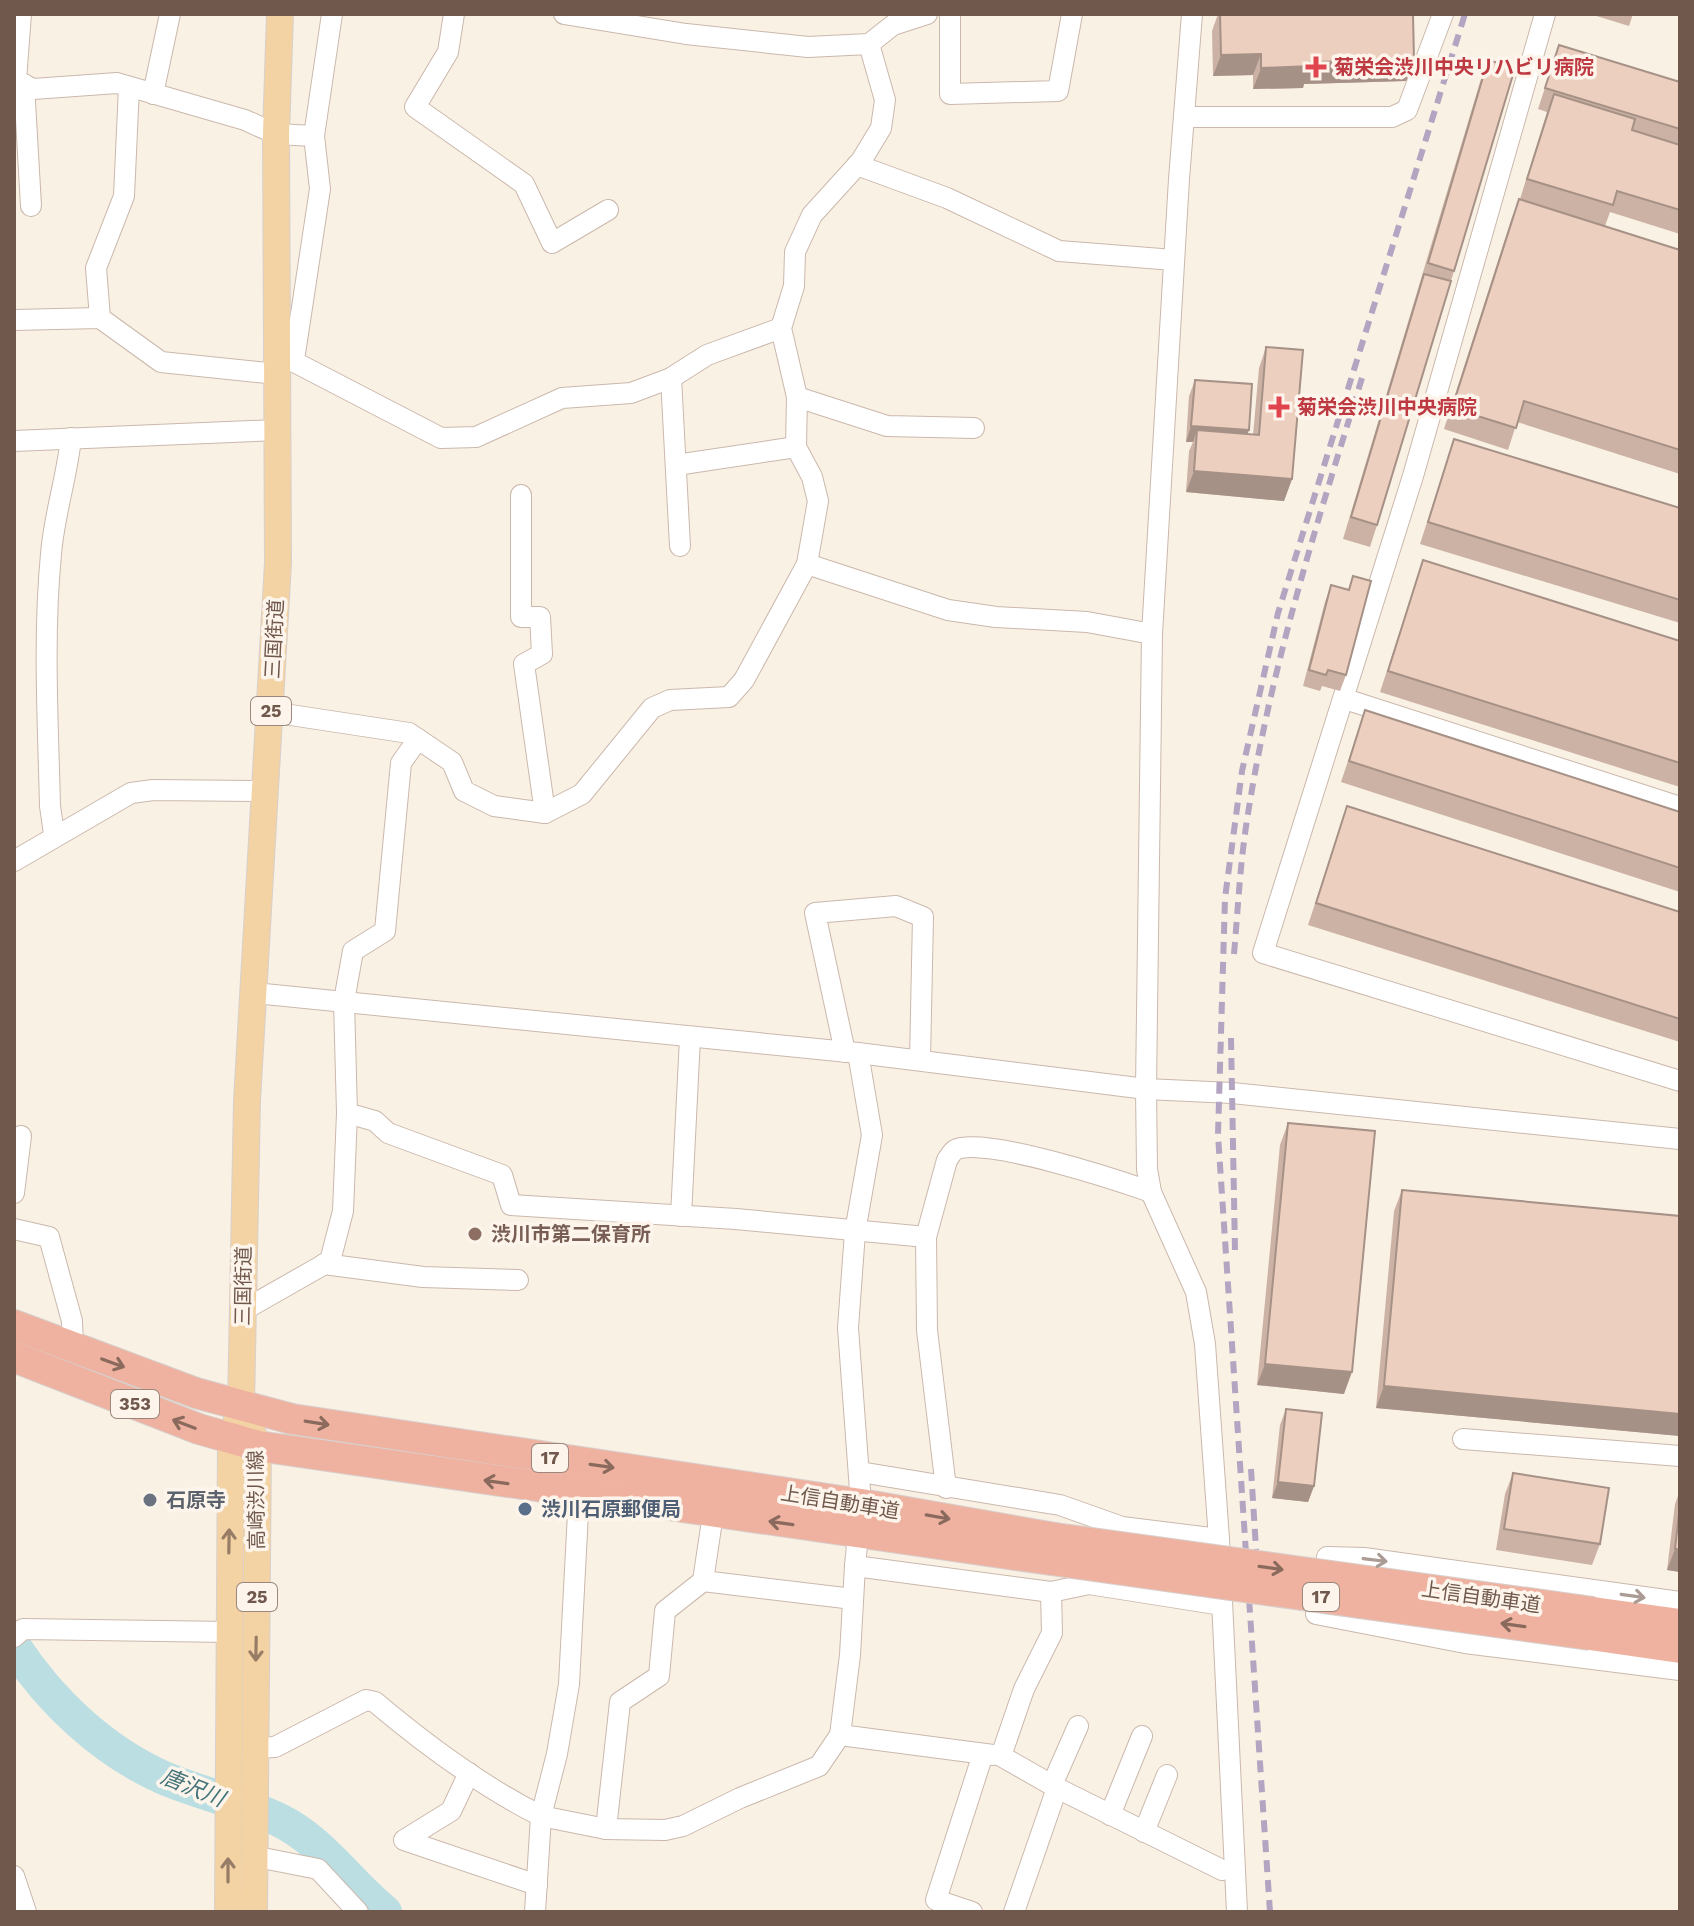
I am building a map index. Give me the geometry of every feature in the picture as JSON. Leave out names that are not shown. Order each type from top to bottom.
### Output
[{"type":"highway","name":"上信自動車道","points":[[14,1325],[241,1406],[292,1419],[860,1519],[1592,1624],[1680,1648]]},
{"type":"highway","name":"上信自動車道","points":[[14,1357],[244,1443],[713,1514],[860,1519]]},
{"type":"highway","name":"上信自動車道","points":[[1592,1624],[1680,1624]]},
{"type":"main road","name":"三国街道","points":[[241,1406],[247,1101],[278,563],[277,430],[283,362],[276,134],[280,14]]},
{"type":"main road","name":"高崎渋川線","points":[[241,1406],[255,1748],[254,1912]]},
{"type":"main road","name":"高崎渋川線","points":[[228,1912],[229,1632],[244,1443]]},
{"type":"street","points":[[21,14],[18,81],[21,151],[31,206]]},
{"type":"street","points":[[153,94],[170,14]]},
{"type":"street","points":[[283,362],[320,189],[314,136],[332,14]]},
{"type":"street","points":[[454,14],[448,52],[415,107],[524,184],[552,243],[608,210]]},
{"type":"street","points":[[564,14],[686,34],[808,47],[869,44],[894,20],[927,14]]},
{"type":"street","points":[[950,14],[950,94],[1058,91],[1072,14]]},
{"type":"street","points":[[1192,14],[1152,634],[1147,1169],[1151,1192],[1196,1292],[1205,1344],[1219,1539],[1237,1912]]},
{"type":"street","points":[[1184,117],[1392,117],[1407,110],[1443,14]]},
{"type":"street","points":[[1545,14],[1542,52],[1345,699],[1263,953],[1680,1081]]},
{"type":"street","points":[[271,712],[409,733],[452,762],[464,791],[494,806],[545,813],[582,794],[652,708],[670,700],[729,697],[744,680],[807,564],[818,501],[812,477],[796,447],[797,397],[781,328],[794,286],[795,252],[812,215],[857,165],[881,128],[885,100],[869,44]]},
{"type":"street","points":[[18,81],[33,89],[117,83],[245,120],[276,134],[314,136]]},
{"type":"street","points":[[100,318],[96,268],[124,196],[129,87]]},
{"type":"street","points":[[857,165],[947,198],[1059,251],[1174,260]]},
{"type":"street","points":[[14,320],[100,318],[161,362],[283,362],[441,438],[476,437],[562,398],[631,393],[671,378],[707,355],[781,328]]},
{"type":"street","points":[[671,378],[680,546]]},
{"type":"street","points":[[797,397],[887,426],[974,428]]},
{"type":"street","points":[[14,441],[277,430]]},
{"type":"street","points":[[54,834],[50,806],[47,618],[51,550],[67,476],[71,438]]},
{"type":"street","points":[[676,465],[796,447]]},
{"type":"street","points":[[521,495],[521,617],[540,617],[542,654],[524,664],[545,813]]},
{"type":"street","points":[[807,564],[948,610],[996,617],[1087,622],[1152,634]]},
{"type":"street","points":[[1345,699],[1680,807]]},
{"type":"street","points":[[242,1311],[330,1261],[343,1211],[347,1113],[344,1001],[353,951],[385,931],[401,763],[418,739]]},
{"type":"street","points":[[14,861],[54,834],[131,793],[153,790],[263,791]]},
{"type":"street","points":[[255,1748],[275,1747],[366,1700],[375,1702],[420,1740],[541,1816],[606,1829],[665,1830],[683,1826],[740,1798],[819,1766],[840,1735],[860,1519],[860,1472],[848,1328],[855,1232],[872,1135],[815,913],[896,906],[923,917],[920,1060]]},
{"type":"street","points":[[254,993],[920,1060],[1146,1089],[1232,1093],[1680,1139]]},
{"type":"street","points":[[681,1216],[690,1038]]},
{"type":"street","points":[[347,1113],[375,1121],[388,1133],[502,1175],[511,1205],[926,1237]]},
{"type":"street","points":[[14,1193],[21,1136]]},
{"type":"street","points":[[946,1488],[927,1330],[926,1237],[947,1160],[955,1150],[971,1147],[1068,1164],[1151,1192]]},
{"type":"street","points":[[14,1229],[49,1237],[72,1321],[73,1348]]},
{"type":"street","points":[[324,1264],[423,1277],[518,1280]]},
{"type":"street","points":[[1463,1439],[1680,1456]]},
{"type":"street","points":[[860,1472],[1060,1505],[1122,1527],[1219,1539]]},
{"type":"street","points":[[535,1912],[541,1816],[557,1754],[569,1684],[579,1494]]},
{"type":"street","points":[[606,1829],[620,1702],[659,1676],[665,1611],[703,1581],[713,1514]]},
{"type":"street","points":[[1680,1602],[1364,1558],[1327,1557],[1316,1614],[1465,1643],[1680,1670]]},
{"type":"street","points":[[855,1566],[1051,1592],[1089,1584],[1222,1605]]},
{"type":"street","points":[[703,1581],[853,1599]]},
{"type":"street","points":[[972,1912],[936,1900],[992,1755],[1052,1633],[1051,1592]]},
{"type":"street","points":[[17,1627],[229,1632]]},
{"type":"street","points":[[1014,1912],[1054,1787],[1078,1726]]},
{"type":"street","points":[[840,1735],[992,1755],[1222,1870]]},
{"type":"street","points":[[1110,1815],[1142,1736]]},
{"type":"street","points":[[469,1773],[451,1811],[404,1840],[537,1885]]},
{"type":"street","points":[[1144,1832],[1167,1775]]},
{"type":"street","points":[[253,1846],[318,1869],[358,1912]]},
{"type":"street","points":[[14,1876],[26,1912]]},
{"type":"building","points":[[1220,14],[1413,14],[1414,60],[1310,62],[1311,66],[1261,68],[1261,54],[1221,55]]},
{"type":"building","points":[[1559,45],[1680,82],[1680,129],[1545,88]]},
{"type":"building","points":[[1488,60],[1515,68],[1454,271],[1428,263]]},
{"type":"building","points":[[1554,94],[1635,119],[1632,130],[1680,145],[1680,210],[1617,191],[1613,205],[1527,179]]},
{"type":"building","points":[[1519,199],[1680,250],[1680,450],[1524,401],[1516,428],[1452,408]]},
{"type":"building","points":[[1424,274],[1451,281],[1377,525],[1351,517]]},
{"type":"building","points":[[1266,347],[1303,350],[1292,479],[1194,471],[1197,430],[1259,435]]},
{"type":"building","points":[[1195,380],[1252,384],[1249,430],[1191,426]]},
{"type":"building","points":[[1454,439],[1680,508],[1680,600],[1428,522]]},
{"type":"building","points":[[1423,560],[1680,641],[1680,763],[1388,671]]},
{"type":"building","points":[[1353,576],[1371,581],[1346,675],[1328,670],[1326,675],[1309,670],[1331,585],[1349,590]]},
{"type":"building","points":[[1365,710],[1680,812],[1680,868],[1349,761]]},
{"type":"building","points":[[1347,806],[1680,912],[1680,1019],[1316,903]]},
{"type":"building","points":[[1288,1123],[1375,1131],[1352,1372],[1265,1364]]},
{"type":"building","points":[[1402,1190],[1680,1216],[1680,1414],[1384,1386]]},
{"type":"building","points":[[1286,1409],[1322,1413],[1314,1486],[1278,1482]]},
{"type":"building","points":[[1513,1473],[1609,1488],[1600,1544],[1504,1529]]},
{"type":"building","points":[[1680,1505],[1680,1549],[1675,1549]]},
{"type":"waterway","name":"唐沢川","points":[[14,1646],[44,1686],[99,1739],[164,1778],[251,1808],[294,1829],[322,1851],[385,1912]]},
{"type":"railway","points":[[1270,1912],[1218,1135],[1225,898],[1242,771],[1278,613],[1465,14]]},
{"type":"railway","points":[[1234,954],[1245,837],[1268,708],[1296,597],[1362,378]]},
{"type":"railway","points":[[1231,1038],[1235,1250]]},
{"type":"railway","points":[[1251,1469],[1257,1565]]},
{"type":"place","name":"菊栄会渋川中央リハビリ病院","points":[[1316,67]]},
{"type":"place","name":"菊栄会渋川中央病院","points":[[1279,407]]},
{"type":"place","name":"渋川市第二保育所","points":[[475,1234]]},
{"type":"place","name":"石原寺","points":[[150,1500]]},
{"type":"place","name":"渋川石原郵便局","points":[[525,1509]]}]
